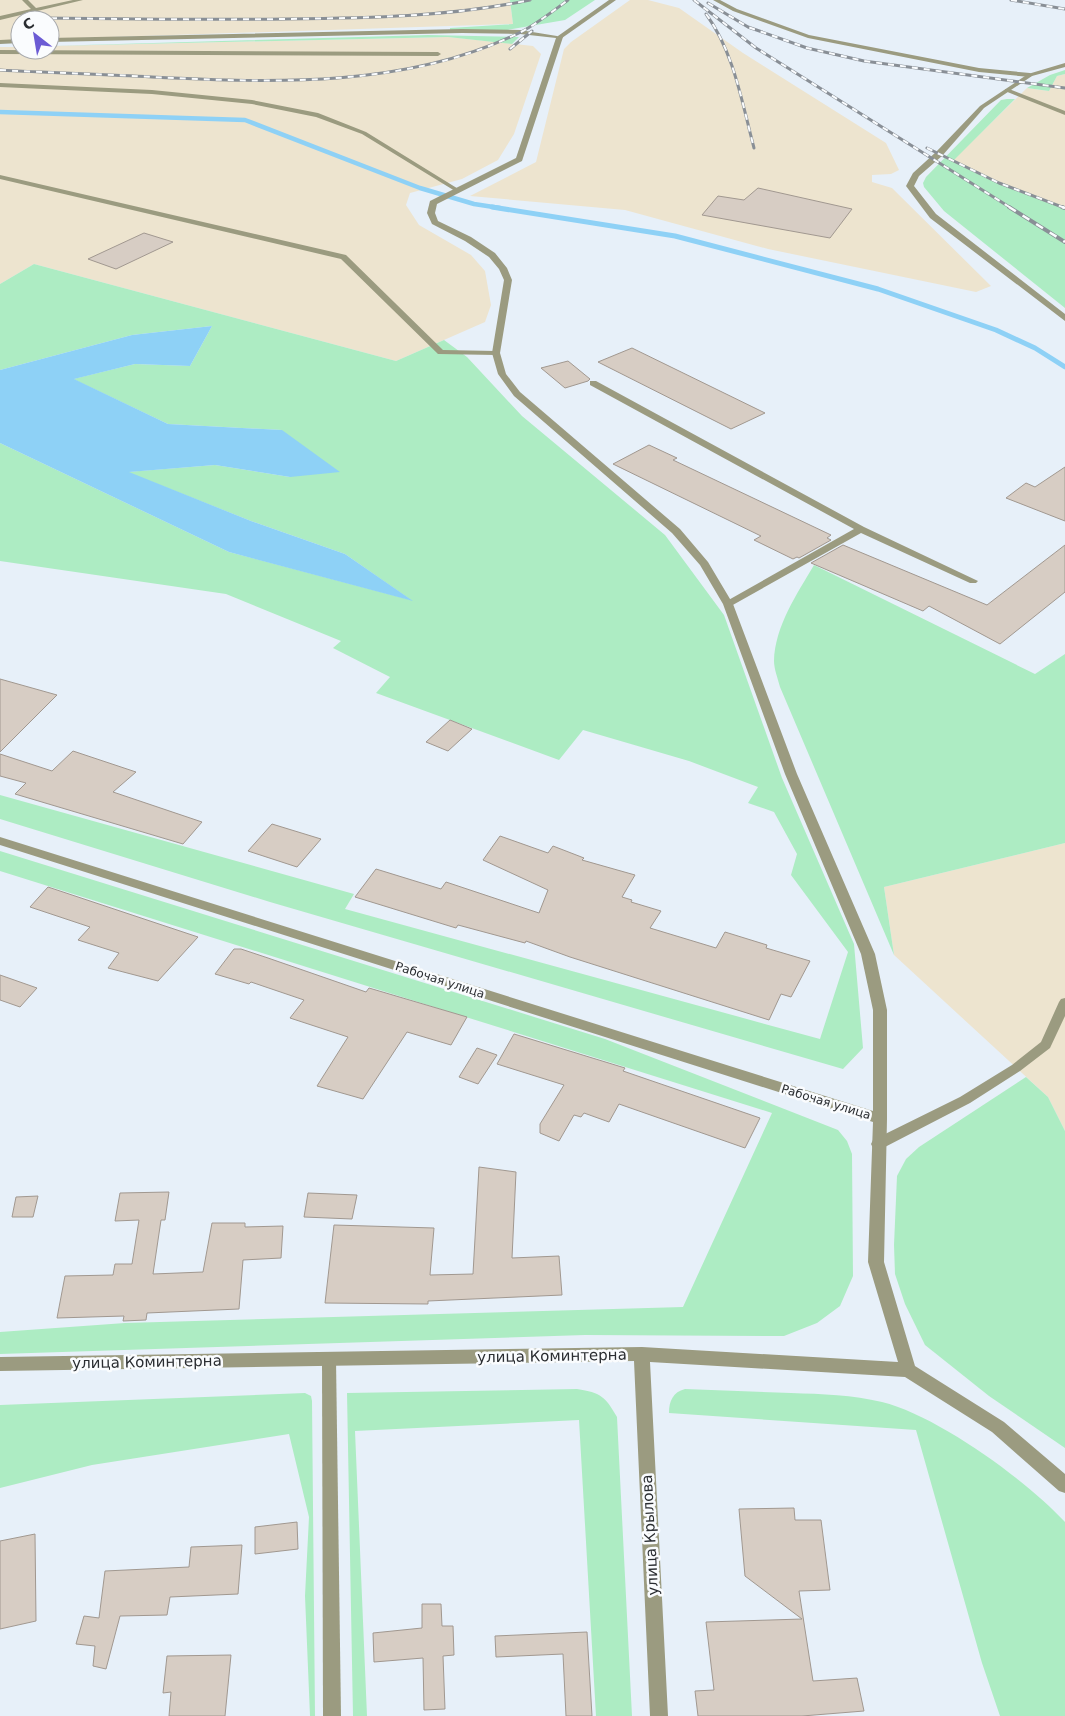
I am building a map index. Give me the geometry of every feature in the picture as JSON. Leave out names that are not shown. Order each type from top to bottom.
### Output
[{"type":"street","points":[[60,40],[462,31],[520,32],[560,37],[519,159],[433,203],[431,213],[435,222],[492,254],[503,268],[508,280],[496,353],[502,374],[517,394],[676,531],[704,564],[728,604],[790,774],[868,954],[880,1010],[880,1119],[876,1262],[908,1370]]},
{"type":"street","points":[[1065,66],[1030,75],[982,107],[939,154],[932,158],[916,175],[910,186],[933,216],[1065,318]]},
{"type":"street","name":"Рабочая улица","points":[[0,841],[880,1119]]},
{"type":"street","name":"улица Коминтерна","points":[[0,1364],[642,1354],[908,1370],[998,1427],[1065,1485]]},
{"type":"street","name":"улица Крылова","points":[[642,1354],[659,1716]]},
{"type":"lane","points":[[25,0],[34,10],[80,0]]},
{"type":"lane","points":[[560,37],[613,0]]},
{"type":"lane","points":[[716,0],[735,10],[808,36],[980,70],[1030,75]]},
{"type":"lane","points":[[0,52],[438,54]]},
{"type":"lane","points":[[0,85],[152,92],[252,102],[318,116],[364,133],[457,190]]},
{"type":"lane","points":[[1007,90],[1065,113]]},
{"type":"lane","points":[[0,178],[343,257],[440,352],[496,353]]},
{"type":"lane","points":[[593,383],[861,529],[973,581]]},
{"type":"lane","points":[[728,604],[861,529]]},
{"type":"lane","points":[[878,1144],[965,1100],[1016,1068],[1046,1046],[1065,1002]]},
{"type":"lane","points":[[329,1359],[332,1716]]},
{"type":"shaded area","points":[[0,0],[510,0],[513,24],[60,39],[60,10],[10,10],[10,40],[0,41]]},
{"type":"shaded area","points":[[630,0],[648,0],[679,8],[743,53],[886,143],[899,170],[891,174],[872,175],[872,182],[892,188],[991,286],[976,292],[768,249],[625,210],[470,196],[536,162],[564,49]]},
{"type":"shaded area","points":[[448,37],[533,46],[541,54],[514,134],[498,160],[462,179],[410,193],[406,205],[419,225],[471,255],[485,271],[491,305],[485,322],[396,361],[34,264],[0,284],[0,47],[10,47],[10,60],[60,60],[60,46]]},
{"type":"shaded area","points":[[1065,74],[1065,208],[1038,200],[953,160],[1027,88],[1049,91],[1057,76]]},
{"type":"shaded area","points":[[1065,843],[1065,1131],[1048,1097],[894,955],[884,887]]},
{"type":"green space","points":[[510,0],[595,0],[565,20],[507,30],[450,30],[450,28],[513,24]]},
{"type":"green space","points":[[428,35],[519,37],[512,44],[448,37],[60,46]]},
{"type":"green space","points":[[1065,70],[1065,74],[1057,76],[1049,91],[1027,88],[1050,75]]},
{"type":"green space","points":[[1015,99],[954,160],[1008,187],[1065,208],[1065,308],[944,211],[924,187],[923,183],[926,177],[1001,100]]},
{"type":"green space","points":[[34,264],[396,361],[444,340],[467,357],[522,416],[665,535],[724,615],[782,778],[854,944],[863,1048],[843,1069],[270,902],[0,819],[0,795],[354,894],[345,909],[820,1039],[848,952],[791,875],[797,854],[774,812],[748,803],[758,787],[689,761],[583,730],[559,760],[376,693],[390,677],[333,648],[341,641],[226,594],[0,561],[0,443],[229,552],[411,600],[345,554],[251,521],[127,472],[215,465],[290,477],[282,430],[168,424],[73,379],[135,364],[190,366],[212,326],[132,335],[0,370],[0,284]]},
{"type":"green space","points":[[814,565],[1035,674],[1065,654],[1065,843],[884,887],[894,955],[780,687],[775,667],[775,648],[778,635],[794,599]]},
{"type":"green space","points":[[0,851],[605,1039],[838,1130],[847,1141],[852,1154],[853,1276],[840,1306],[817,1323],[784,1336],[585,1335],[0,1354],[0,1332],[125,1323],[683,1307],[772,1113],[0,871]]},
{"type":"green space","points":[[1026,1077],[1048,1097],[1065,1131],[1065,1448],[989,1396],[925,1345],[905,1304],[895,1274],[894,1245],[897,1176],[906,1159],[919,1147]]},
{"type":"green space","points":[[577,1389],[592,1392],[602,1397],[617,1417],[632,1716],[596,1716],[579,1420],[355,1431],[367,1716],[353,1716],[347,1393]]},
{"type":"green space","points":[[685,1389],[826,1394],[882,1402],[904,1409],[954,1435],[980,1452],[1005,1469],[1048,1505],[1065,1522],[1065,1716],[1000,1716],[982,1663],[916,1430],[669,1413],[672,1398],[677,1392]]},
{"type":"green space","points":[[305,1393],[311,1396],[312,1401],[315,1716],[310,1716],[305,1596],[309,1517],[289,1434],[92,1465],[0,1488],[0,1405]]},
{"type":"water","points":[[212,326],[190,366],[135,364],[74,379],[168,424],[282,430],[340,472],[290,477],[215,465],[129,472],[251,521],[345,554],[413,601],[229,552],[0,443],[0,370],[132,335]]},
{"type":"building","points":[[758,188],[852,209],[830,238],[702,215],[718,196],[744,200]]},
{"type":"building","points":[[144,233],[173,242],[116,269],[88,259]]},
{"type":"building","points":[[632,348],[765,413],[731,429],[598,362]]},
{"type":"building","points":[[568,361],[590,379],[565,388],[541,368]]},
{"type":"building","points":[[649,445],[677,458],[673,460],[831,535],[827,538],[831,540],[799,558],[793,559],[754,540],[761,536],[613,464]]},
{"type":"building","points":[[1065,467],[1065,521],[1006,498],[1026,483],[1035,487]]},
{"type":"building","points":[[843,545],[987,605],[1065,545],[1065,592],[1000,644],[929,606],[923,611],[811,563]]},
{"type":"building","points":[[0,679],[57,695],[0,752]]},
{"type":"building","points":[[450,720],[472,729],[448,751],[426,742]]},
{"type":"building","points":[[73,751],[136,772],[113,792],[202,822],[183,844],[15,794],[26,783],[0,776],[0,754],[52,771]]},
{"type":"building","points":[[272,824],[321,839],[297,867],[248,851]]},
{"type":"building","points":[[500,836],[548,853],[553,846],[584,858],[582,860],[635,875],[622,897],[632,900],[631,902],[661,911],[650,928],[716,948],[725,932],[767,945],[766,948],[810,961],[791,997],[781,994],[769,1020],[570,957],[526,941],[525,943],[458,925],[456,928],[355,897],[376,869],[441,889],[446,882],[539,913],[548,890],[483,860]]},
{"type":"building","points":[[48,887],[198,937],[158,981],[108,968],[119,953],[78,940],[90,927],[30,907]]},
{"type":"building","points":[[234,949],[241,949],[366,992],[369,988],[467,1017],[451,1045],[407,1032],[363,1099],[317,1086],[348,1037],[290,1018],[304,1000],[251,982],[249,984],[215,974]]},
{"type":"building","points":[[0,975],[37,988],[20,1007],[0,1000]]},
{"type":"building","points":[[514,1034],[625,1068],[623,1071],[760,1118],[745,1148],[619,1104],[609,1122],[584,1113],[581,1117],[574,1115],[559,1141],[540,1133],[540,1124],[564,1085],[497,1064]]},
{"type":"building","points":[[477,1048],[497,1055],[478,1084],[459,1077]]},
{"type":"building","points":[[479,1167],[516,1172],[512,1258],[559,1256],[562,1295],[428,1301],[428,1304],[325,1303],[334,1225],[434,1228],[430,1275],[473,1274]]},
{"type":"building","points":[[169,1192],[165,1220],[161,1220],[153,1274],[203,1272],[212,1223],[245,1223],[245,1227],[283,1226],[281,1258],[243,1260],[239,1309],[147,1313],[146,1320],[123,1321],[124,1316],[57,1318],[65,1276],[113,1275],[115,1264],[132,1264],[139,1220],[115,1221],[120,1193]]},
{"type":"building","points":[[308,1193],[357,1195],[352,1219],[304,1217]]},
{"type":"building","points":[[38,1196],[33,1217],[12,1217],[16,1197]]},
{"type":"building","points":[[794,1508],[795,1520],[821,1520],[830,1590],[799,1591],[813,1681],[857,1678],[864,1711],[802,1716],[698,1716],[695,1691],[714,1690],[706,1622],[802,1619],[745,1576],[739,1509]]},
{"type":"building","points":[[297,1522],[298,1549],[255,1554],[255,1527]]},
{"type":"building","points":[[35,1534],[36,1621],[0,1629],[0,1541]]},
{"type":"building","points":[[242,1545],[238,1594],[170,1597],[167,1615],[120,1616],[106,1669],[93,1666],[95,1646],[76,1644],[84,1616],[99,1618],[105,1571],[189,1567],[191,1547]]},
{"type":"building","points":[[422,1604],[441,1604],[442,1626],[453,1626],[454,1655],[443,1656],[445,1709],[424,1710],[423,1658],[374,1662],[373,1633],[422,1628]]},
{"type":"building","points":[[587,1632],[592,1716],[566,1716],[563,1654],[496,1657],[495,1636]]},
{"type":"building","points":[[231,1655],[225,1716],[169,1716],[171,1692],[163,1693],[167,1656]]},
{"type":"waterway","points":[[0,112],[245,120],[420,188],[474,204],[500,208]]},
{"type":"waterway","points":[[492,207],[675,236],[878,289],[996,330],[1035,348],[1065,367]]},
{"type":"railway","points":[[60,18],[316,19],[408,16],[500,6],[530,0]]},
{"type":"railway","points":[[0,70],[199,79],[293,80],[340,78],[433,64],[478,50],[521,32],[568,0]]},
{"type":"railway","points":[[694,0],[756,48],[1011,208]]},
{"type":"railway","points":[[1011,0],[1065,9]]},
{"type":"railway","points":[[708,3],[748,27],[807,48],[864,61],[1065,88]]},
{"type":"railway","points":[[706,14],[716,29],[730,61],[754,148]]},
{"type":"railway","points":[[510,49],[532,31]]},
{"type":"railway","points":[[927,148],[999,183],[1065,208],[1062,207]]},
{"type":"railway","points":[[1009,207],[1065,242]]}]
